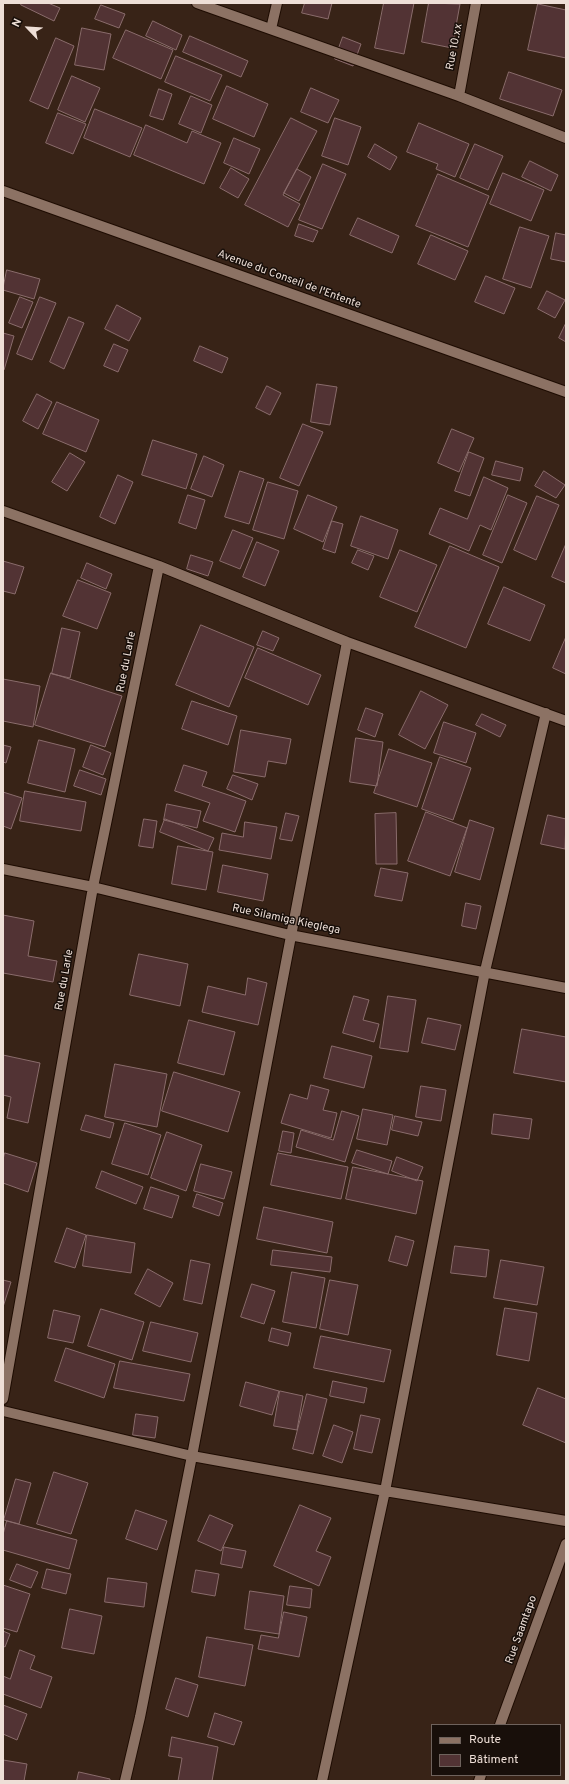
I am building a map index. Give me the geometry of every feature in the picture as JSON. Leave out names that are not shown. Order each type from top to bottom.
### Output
[{"type":"street","points":[[197,3],[458,96],[566,138]]},
{"type":"street","points":[[271,29],[277,3]]},
{"type":"street","name":"Rue 10.xx","points":[[458,96],[476,3]]},
{"type":"street","name":"Avenue du Conseil de l'Entente","points":[[3,191],[566,392]]},
{"type":"street","points":[[3,511],[158,566],[347,642],[566,721]]},
{"type":"street","name":"Rue du Larle","points":[[3,1400],[93,887],[158,566]]},
{"type":"street","points":[[125,1781],[192,1456],[347,642]]},
{"type":"street","points":[[322,1781],[385,1491],[485,972],[546,713]]},
{"type":"street","name":"Rue Silamiga Kieglega","points":[[3,869],[93,887],[290,935],[566,988]]},
{"type":"street","points":[[3,1411],[192,1456],[385,1491],[566,1521]]},
{"type":"street","name":"Rue Saamtapo","points":[[500,1724],[566,1544]]},
{"type":"building","points":[[22,3],[48,3],[60,8],[54,21],[21,5]]},
{"type":"building","points":[[305,3],[332,3],[328,19],[302,13]]},
{"type":"building","points":[[384,3],[414,3],[404,54],[375,48]]},
{"type":"building","points":[[429,3],[460,4],[452,48],[422,42]]},
{"type":"building","points":[[538,4],[566,10],[566,58],[528,50]]},
{"type":"building","points":[[101,5],[125,14],[119,28],[95,19]]},
{"type":"building","points":[[153,21],[182,35],[176,50],[146,36]]},
{"type":"building","points":[[82,28],[111,34],[104,70],[75,65]]},
{"type":"building","points":[[126,30],[173,50],[161,79],[113,58]]},
{"type":"building","points":[[190,36],[248,61],[241,77],[183,52]]},
{"type":"building","points":[[343,37],[361,44],[353,66],[335,59]]},
{"type":"building","points":[[56,38],[74,46],[48,109],[30,101]]},
{"type":"building","points":[[176,56],[222,75],[210,101],[165,82]]},
{"type":"building","points":[[509,72],[562,90],[553,116],[500,99]]},
{"type":"building","points":[[72,76],[100,88],[85,122],[58,110]]},
{"type":"building","points":[[227,86],[268,104],[254,137],[213,119]]},
{"type":"building","points":[[311,88],[339,100],[328,123],[301,112]]},
{"type":"building","points":[[159,89],[172,94],[163,120],[150,116]]},
{"type":"building","points":[[191,96],[212,105],[201,133],[179,124]]},
{"type":"building","points":[[95,109],[142,128],[130,157],[84,138]]},
{"type":"building","points":[[58,113],[86,124],[73,154],[46,143]]},
{"type":"building","points":[[291,118],[317,131],[283,195],[300,204],[288,227],[245,205]]},
{"type":"building","points":[[335,118],[361,127],[348,165],[322,156]]},
{"type":"building","points":[[419,123],[469,144],[455,177],[436,169],[438,164],[407,152]]},
{"type":"building","points":[[146,125],[187,143],[192,131],[221,143],[204,184],[134,155]]},
{"type":"building","points":[[234,138],[260,149],[249,174],[224,163]]},
{"type":"building","points":[[375,144],[397,157],[390,170],[368,157]]},
{"type":"building","points":[[475,144],[503,156],[488,190],[460,178]]},
{"type":"building","points":[[530,161],[558,175],[551,191],[522,177]]},
{"type":"building","points":[[323,164],[346,174],[322,229],[299,220]]},
{"type":"building","points":[[231,168],[249,179],[238,198],[220,188]]},
{"type":"building","points":[[297,169],[311,177],[299,201],[284,193]]},
{"type":"building","points":[[503,173],[544,190],[531,221],[490,204]]},
{"type":"building","points":[[438,174],[489,196],[468,247],[416,226]]},
{"type":"building","points":[[358,218],[399,236],[392,253],[350,235]]},
{"type":"building","points":[[299,224],[318,231],[313,242],[295,236]]},
{"type":"building","points":[[520,227],[549,236],[531,288],[503,279]]},
{"type":"building","points":[[556,233],[566,235],[566,262],[551,259]]},
{"type":"building","points":[[431,235],[468,251],[455,280],[418,264]]},
{"type":"building","points":[[7,270],[40,279],[34,299],[3,290]]},
{"type":"building","points":[[486,276],[515,288],[504,314],[475,302]]},
{"type":"building","points":[[547,291],[565,300],[555,318],[538,309]]},
{"type":"building","points":[[20,297],[33,302],[22,328],[9,323]]},
{"type":"building","points":[[40,297],[56,303],[32,360],[17,354]]},
{"type":"building","points":[[117,305],[141,318],[129,341],[105,329]]},
{"type":"building","points":[[69,317],[84,323],[64,369],[50,362]]},
{"type":"building","points":[[566,323],[566,342],[559,338]]},
{"type":"building","points":[[3,333],[14,336],[4,370],[3,370]]},
{"type":"building","points":[[114,344],[128,350],[118,372],[104,366]]},
{"type":"building","points":[[200,346],[228,358],[222,373],[194,361]]},
{"type":"building","points":[[317,384],[337,387],[330,425],[311,422]]},
{"type":"building","points":[[267,386],[281,393],[270,415],[256,408]]},
{"type":"building","points":[[37,394],[52,402],[38,429],[23,421]]},
{"type":"building","points":[[57,402],[99,420],[86,452],[43,434]]},
{"type":"building","points":[[303,424],[323,432],[299,486],[280,478]]},
{"type":"building","points":[[452,429],[474,438],[459,472],[438,463]]},
{"type":"building","points":[[153,440],[197,454],[186,489],[142,475]]},
{"type":"building","points":[[469,452],[484,458],[470,496],[455,491]]},
{"type":"building","points":[[70,453],[85,462],[67,491],[52,482]]},
{"type":"building","points":[[204,456],[224,465],[212,497],[191,489]]},
{"type":"building","points":[[496,461],[523,468],[520,481],[492,475]]},
{"type":"building","points":[[240,471],[264,479],[249,524],[225,517]]},
{"type":"building","points":[[544,471],[565,485],[556,498],[535,486]]},
{"type":"building","points":[[118,475],[133,482],[115,524],[100,517]]},
{"type":"building","points":[[484,477],[508,488],[491,530],[480,525],[469,551],[429,534],[440,508],[467,519]]},
{"type":"building","points":[[268,482],[298,491],[284,539],[253,530]]},
{"type":"building","points":[[188,495],[205,500],[196,529],[179,523]]},
{"type":"building","points":[[308,495],[337,507],[323,542],[294,529]]},
{"type":"building","points":[[508,495],[527,503],[502,563],[483,555]]},
{"type":"building","points":[[537,496],[559,505],[536,560],[514,550]]},
{"type":"building","points":[[361,516],[398,530],[388,559],[351,546]]},
{"type":"building","points":[[332,521],[343,524],[335,553],[323,549]]},
{"type":"building","points":[[233,530],[253,538],[240,569],[220,561]]},
{"type":"building","points":[[257,542],[279,551],[265,586],[243,577]]},
{"type":"building","points":[[566,544],[566,583],[552,577]]},
{"type":"building","points":[[450,546],[499,567],[466,648],[415,627]]},
{"type":"building","points":[[358,550],[374,556],[368,570],[352,563]]},
{"type":"building","points":[[400,550],[437,565],[417,612],[380,597]]},
{"type":"building","points":[[191,555],[213,562],[208,576],[187,569]]},
{"type":"building","points":[[3,561],[24,567],[15,594],[3,591]]},
{"type":"building","points":[[87,563],[112,574],[106,589],[81,578]]},
{"type":"building","points":[[78,580],[111,593],[97,629],[63,616]]},
{"type":"building","points":[[504,587],[545,605],[530,641],[488,624]]},
{"type":"building","points":[[201,625],[254,647],[229,707],[176,685]]},
{"type":"building","points":[[62,628],[80,632],[70,678],[52,674]]},
{"type":"building","points":[[263,631],[279,638],[273,651],[257,645]]},
{"type":"building","points":[[566,637],[566,674],[553,668]]},
{"type":"building","points":[[258,648],[321,675],[308,705],[245,678]]},
{"type":"building","points":[[51,673],[122,696],[105,747],[35,725]]},
{"type":"building","points":[[3,679],[40,686],[33,727],[3,721]]},
{"type":"building","points":[[421,691],[448,705],[425,749],[399,735]]},
{"type":"building","points":[[192,701],[237,716],[228,745],[182,729]]},
{"type":"building","points":[[366,708],[383,714],[375,737],[358,730]]},
{"type":"building","points":[[482,714],[506,725],[500,737],[476,725]]},
{"type":"building","points":[[444,722],[476,733],[466,763],[434,753]]},
{"type":"building","points":[[241,730],[291,739],[286,764],[268,761],[265,777],[234,772]]},
{"type":"building","points":[[356,738],[383,742],[377,786],[350,782]]},
{"type":"building","points":[[39,740],[75,749],[65,792],[28,783]]},
{"type":"building","points":[[3,745],[11,747],[6,763],[3,762]]},
{"type":"building","points":[[91,745],[111,753],[103,775],[83,767]]},
{"type":"building","points":[[389,749],[432,763],[417,807],[374,793]]},
{"type":"building","points":[[440,757],[471,768],[453,820],[422,809]]},
{"type":"building","points":[[184,765],[207,772],[202,786],[246,801],[235,832],[203,821],[210,803],[175,791]]},
{"type":"building","points":[[80,770],[106,779],[101,795],[74,786]]},
{"type":"building","points":[[233,775],[258,784],[252,800],[227,789]]},
{"type":"building","points":[[25,791],[86,802],[81,831],[20,821]]},
{"type":"building","points":[[3,792],[22,798],[11,829],[3,826]]},
{"type":"building","points":[[167,804],[201,811],[197,828],[164,820]]},
{"type":"building","points":[[426,812],[467,828],[450,876],[408,861]]},
{"type":"building","points":[[286,813],[299,816],[292,841],[280,839]]},
{"type":"building","points":[[396,813],[397,864],[376,864],[375,814]]},
{"type":"building","points":[[548,815],[566,819],[565,849],[541,844]]},
{"type":"building","points":[[144,819],[157,821],[153,848],[139,846]]},
{"type":"building","points":[[165,819],[214,838],[208,851],[160,832]]},
{"type":"building","points":[[470,820],[494,828],[480,880],[455,872]]},
{"type":"building","points":[[245,822],[277,827],[271,859],[219,850],[222,833],[243,837]]},
{"type":"building","points":[[178,846],[213,852],[206,890],[172,884]]},
{"type":"building","points":[[223,865],[268,874],[263,901],[218,892]]},
{"type":"building","points":[[381,868],[408,873],[402,901],[375,896]]},
{"type":"building","points":[[466,903],[481,906],[476,929],[462,926]]},
{"type":"building","points":[[3,915],[34,921],[28,956],[57,961],[53,982],[3,973]]},
{"type":"building","points":[[139,954],[188,964],[180,1006],[130,995]]},
{"type":"building","points":[[248,978],[267,983],[258,1025],[202,1012],[208,986],[245,995]]},
{"type":"building","points":[[354,996],[369,1000],[363,1020],[379,1024],[374,1042],[343,1033]]},
{"type":"building","points":[[388,996],[416,1000],[408,1052],[380,1048]]},
{"type":"building","points":[[428,1018],[461,1025],[455,1050],[422,1043]]},
{"type":"building","points":[[189,1020],[235,1032],[224,1075],[178,1063]]},
{"type":"building","points":[[522,1029],[566,1037],[566,1082],[514,1073]]},
{"type":"building","points":[[332,1046],[372,1056],[364,1088],[324,1078]]},
{"type":"building","points":[[3,1055],[40,1063],[28,1123],[7,1118],[11,1097],[3,1095]]},
{"type":"building","points":[[115,1064],[167,1074],[157,1127],[105,1117]]},
{"type":"building","points":[[174,1072],[240,1092],[228,1132],[162,1111]]},
{"type":"building","points":[[311,1085],[329,1090],[323,1110],[337,1113],[331,1138],[281,1123],[290,1094],[307,1099]]},
{"type":"building","points":[[421,1086],[446,1090],[441,1121],[416,1117]]},
{"type":"building","points":[[363,1109],[393,1115],[387,1145],[357,1139]]},
{"type":"building","points":[[342,1111],[359,1116],[345,1162],[296,1147],[301,1130],[333,1140]]},
{"type":"building","points":[[494,1114],[532,1119],[529,1139],[492,1134]]},
{"type":"building","points":[[86,1115],[114,1123],[110,1138],[81,1130]]},
{"type":"building","points":[[395,1116],[422,1122],[418,1136],[392,1130]]},
{"type":"building","points":[[125,1123],[161,1135],[148,1175],[112,1164]]},
{"type":"building","points":[[283,1131],[294,1133],[291,1153],[279,1151]]},
{"type":"building","points":[[167,1132],[202,1145],[186,1191],[151,1178]]},
{"type":"building","points":[[357,1150],[392,1161],[388,1174],[352,1163]]},
{"type":"building","points":[[5,1153],[37,1163],[28,1192],[3,1183],[3,1160]]},
{"type":"building","points":[[278,1153],[348,1167],[341,1199],[271,1185]]},
{"type":"building","points":[[397,1157],[423,1167],[417,1181],[392,1171]]},
{"type":"building","points":[[201,1164],[232,1172],[224,1199],[194,1191]]},
{"type":"building","points":[[353,1167],[423,1181],[416,1214],[346,1199]]},
{"type":"building","points":[[102,1171],[143,1187],[136,1204],[96,1188]]},
{"type":"building","points":[[151,1187],[179,1196],[172,1218],[144,1209]]},
{"type":"building","points":[[197,1194],[223,1203],[219,1216],[193,1207]]},
{"type":"building","points":[[264,1207],[333,1222],[327,1253],[257,1239]]},
{"type":"building","points":[[67,1228],[86,1235],[75,1268],[55,1262]]},
{"type":"building","points":[[87,1235],[135,1243],[131,1273],[83,1266]]},
{"type":"building","points":[[396,1236],[414,1241],[407,1266],[389,1261]]},
{"type":"building","points":[[455,1246],[489,1250],[486,1277],[451,1273]]},
{"type":"building","points":[[273,1250],[332,1257],[330,1272],[271,1265]]},
{"type":"building","points":[[191,1260],[210,1264],[202,1304],[184,1300]]},
{"type":"building","points":[[501,1260],[544,1267],[537,1305],[494,1298]]},
{"type":"building","points":[[148,1269],[173,1283],[160,1307],[135,1294]]},
{"type":"building","points":[[292,1272],[325,1278],[316,1328],[283,1322]]},
{"type":"building","points":[[3,1280],[11,1282],[3,1307]]},
{"type":"building","points":[[330,1280],[358,1285],[348,1335],[320,1329]]},
{"type":"building","points":[[252,1284],[275,1291],[264,1324],[241,1317]]},
{"type":"building","points":[[505,1308],[537,1313],[529,1361],[497,1355]]},
{"type":"building","points":[[101,1309],[144,1322],[132,1360],[88,1346]]},
{"type":"building","points":[[54,1310],[80,1316],[73,1343],[48,1338]]},
{"type":"building","points":[[151,1322],[198,1333],[191,1362],[143,1351]]},
{"type":"building","points":[[272,1328],[291,1333],[288,1346],[269,1341]]},
{"type":"building","points":[[321,1336],[391,1350],[384,1382],[314,1368]]},
{"type":"building","points":[[66,1348],[115,1364],[104,1398],[55,1381]]},
{"type":"building","points":[[120,1361],[190,1374],[184,1401],[114,1388]]},
{"type":"building","points":[[333,1381],[367,1388],[364,1403],[330,1396]]},
{"type":"building","points":[[246,1382],[279,1391],[272,1415],[240,1406]]},
{"type":"building","points":[[538,1388],[566,1399],[566,1443],[523,1425]]},
{"type":"building","points":[[280,1391],[303,1396],[297,1430],[274,1426]]},
{"type":"building","points":[[307,1394],[327,1399],[313,1454],[293,1449]]},
{"type":"building","points":[[136,1414],[158,1417],[155,1438],[133,1435]]},
{"type":"building","points":[[361,1415],[380,1419],[372,1453],[354,1449]]},
{"type":"building","points":[[334,1425],[353,1432],[342,1463],[323,1456]]},
{"type":"building","points":[[54,1472],[88,1483],[71,1534],[37,1524]]},
{"type":"building","points":[[16,1479],[31,1483],[19,1524],[4,1520]]},
{"type":"building","points":[[300,1505],[331,1518],[316,1551],[331,1557],[319,1586],[274,1566]]},
{"type":"building","points":[[136,1510],[167,1521],[157,1550],[126,1539]]},
{"type":"building","points":[[210,1515],[233,1525],[221,1551],[198,1541]]},
{"type":"building","points":[[7,1521],[77,1540],[69,1569],[3,1550],[3,1535]]},
{"type":"building","points":[[224,1547],[246,1551],[242,1568],[221,1564]]},
{"type":"building","points":[[17,1564],[38,1572],[31,1588],[10,1580]]},
{"type":"building","points":[[47,1569],[71,1574],[66,1594],[42,1588]]},
{"type":"building","points":[[196,1570],[219,1574],[215,1596],[192,1592]]},
{"type":"building","points":[[108,1578],[147,1583],[144,1607],[105,1602]]},
{"type":"building","points":[[3,1585],[30,1594],[17,1632],[3,1628]]},
{"type":"building","points":[[290,1586],[312,1589],[310,1608],[287,1605]]},
{"type":"building","points":[[250,1591],[284,1596],[279,1634],[245,1629]]},
{"type":"building","points":[[70,1609],[102,1616],[94,1654],[62,1648]]},
{"type":"building","points":[[284,1612],[307,1617],[299,1657],[258,1649],[261,1635],[278,1638]]},
{"type":"building","points":[[3,1631],[10,1634],[5,1647],[3,1646]]},
{"type":"building","points":[[207,1637],[253,1645],[245,1686],[199,1677]]},
{"type":"building","points":[[20,1650],[35,1656],[30,1669],[52,1677],[41,1708],[3,1694],[3,1676],[10,1679]]},
{"type":"building","points":[[176,1678],[198,1685],[188,1717],[166,1709]]},
{"type":"building","points":[[3,1705],[27,1714],[17,1740],[3,1734]]},
{"type":"building","points":[[215,1713],[242,1722],[234,1745],[208,1737]]},
{"type":"building","points":[[172,1737],[218,1747],[212,1781],[178,1781],[182,1758],[169,1756]]},
{"type":"building","points":[[3,1760],[27,1764],[24,1781],[3,1781]]},
{"type":"building","points":[[79,1772],[110,1779],[110,1781],[77,1781]]}]
